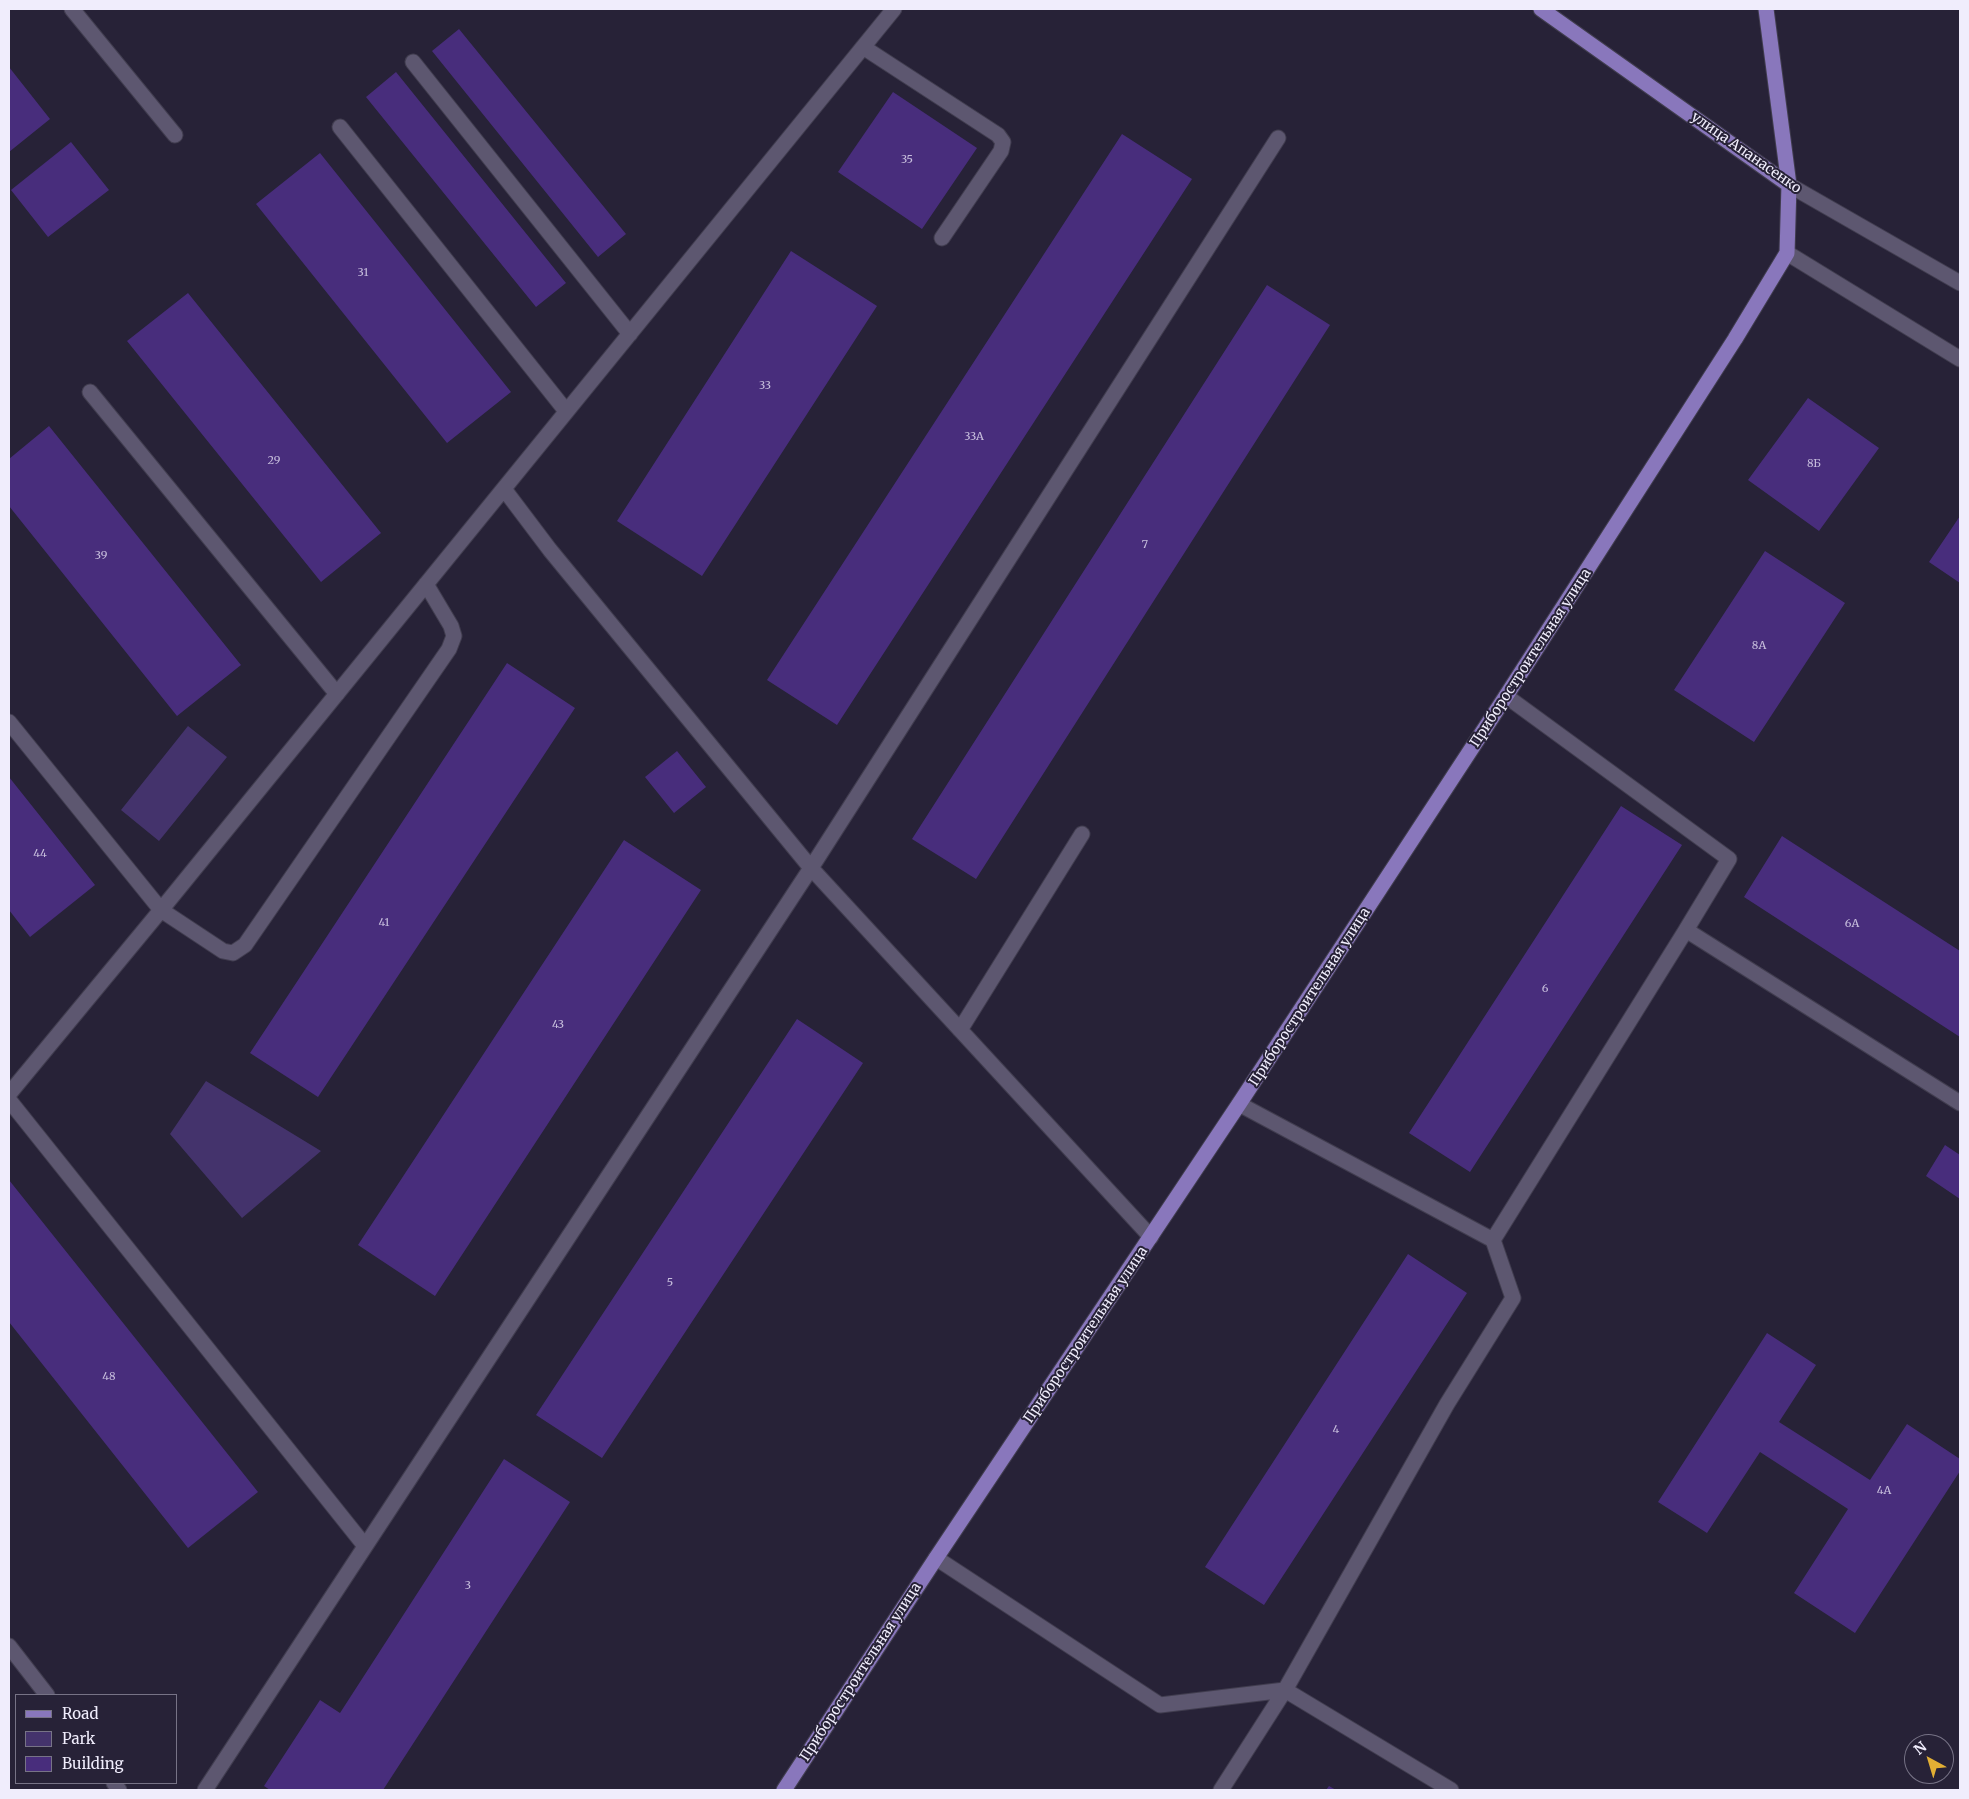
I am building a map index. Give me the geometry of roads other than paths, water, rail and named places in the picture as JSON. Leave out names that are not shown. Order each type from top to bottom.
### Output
[{"type":"main road","name":"улица Апанасенко","points":[[1541,9],[1554,13],[1789,185]]},
{"type":"main road","name":"Приборостроительная улица","points":[[784,1790],[936,1558],[1239,1104],[1506,696],[1730,347],[1786,253],[1789,185],[1766,9]]},
{"type":"street","points":[[72,9],[175,135]]},
{"type":"street","points":[[9,1094],[894,9]]},
{"type":"street","points":[[863,47],[998,135],[1003,142],[1001,151],[942,238]]},
{"type":"street","points":[[413,62],[630,334]]},
{"type":"street","points":[[340,127],[566,411]]},
{"type":"street","points":[[205,1790],[811,868],[1278,138]]},
{"type":"street","name":"улица Апанасенко","points":[[1789,185],[1960,283]]},
{"type":"street","points":[[1786,253],[1960,359]]},
{"type":"street","points":[[90,392],[337,694]]},
{"type":"street","points":[[504,489],[550,550],[811,868],[1151,1237]]},
{"type":"street","points":[[9,722],[161,910],[223,951],[233,953],[245,945],[449,649],[454,636],[451,626],[426,584]]},
{"type":"street","points":[[1493,1240],[1729,859],[1506,696]]},
{"type":"street","points":[[960,1030],[1082,834]]},
{"type":"street","points":[[1686,930],[1960,1103]]},
{"type":"street","points":[[9,1100],[365,1546]]},
{"type":"street","points":[[1221,1790],[1285,1690],[1447,1404],[1514,1298],[1493,1240],[1239,1104]]},
{"type":"street","points":[[936,1558],[1160,1705],[1285,1690],[1451,1790]]},
{"type":"street","points":[[9,1646],[46,1694]]}]
